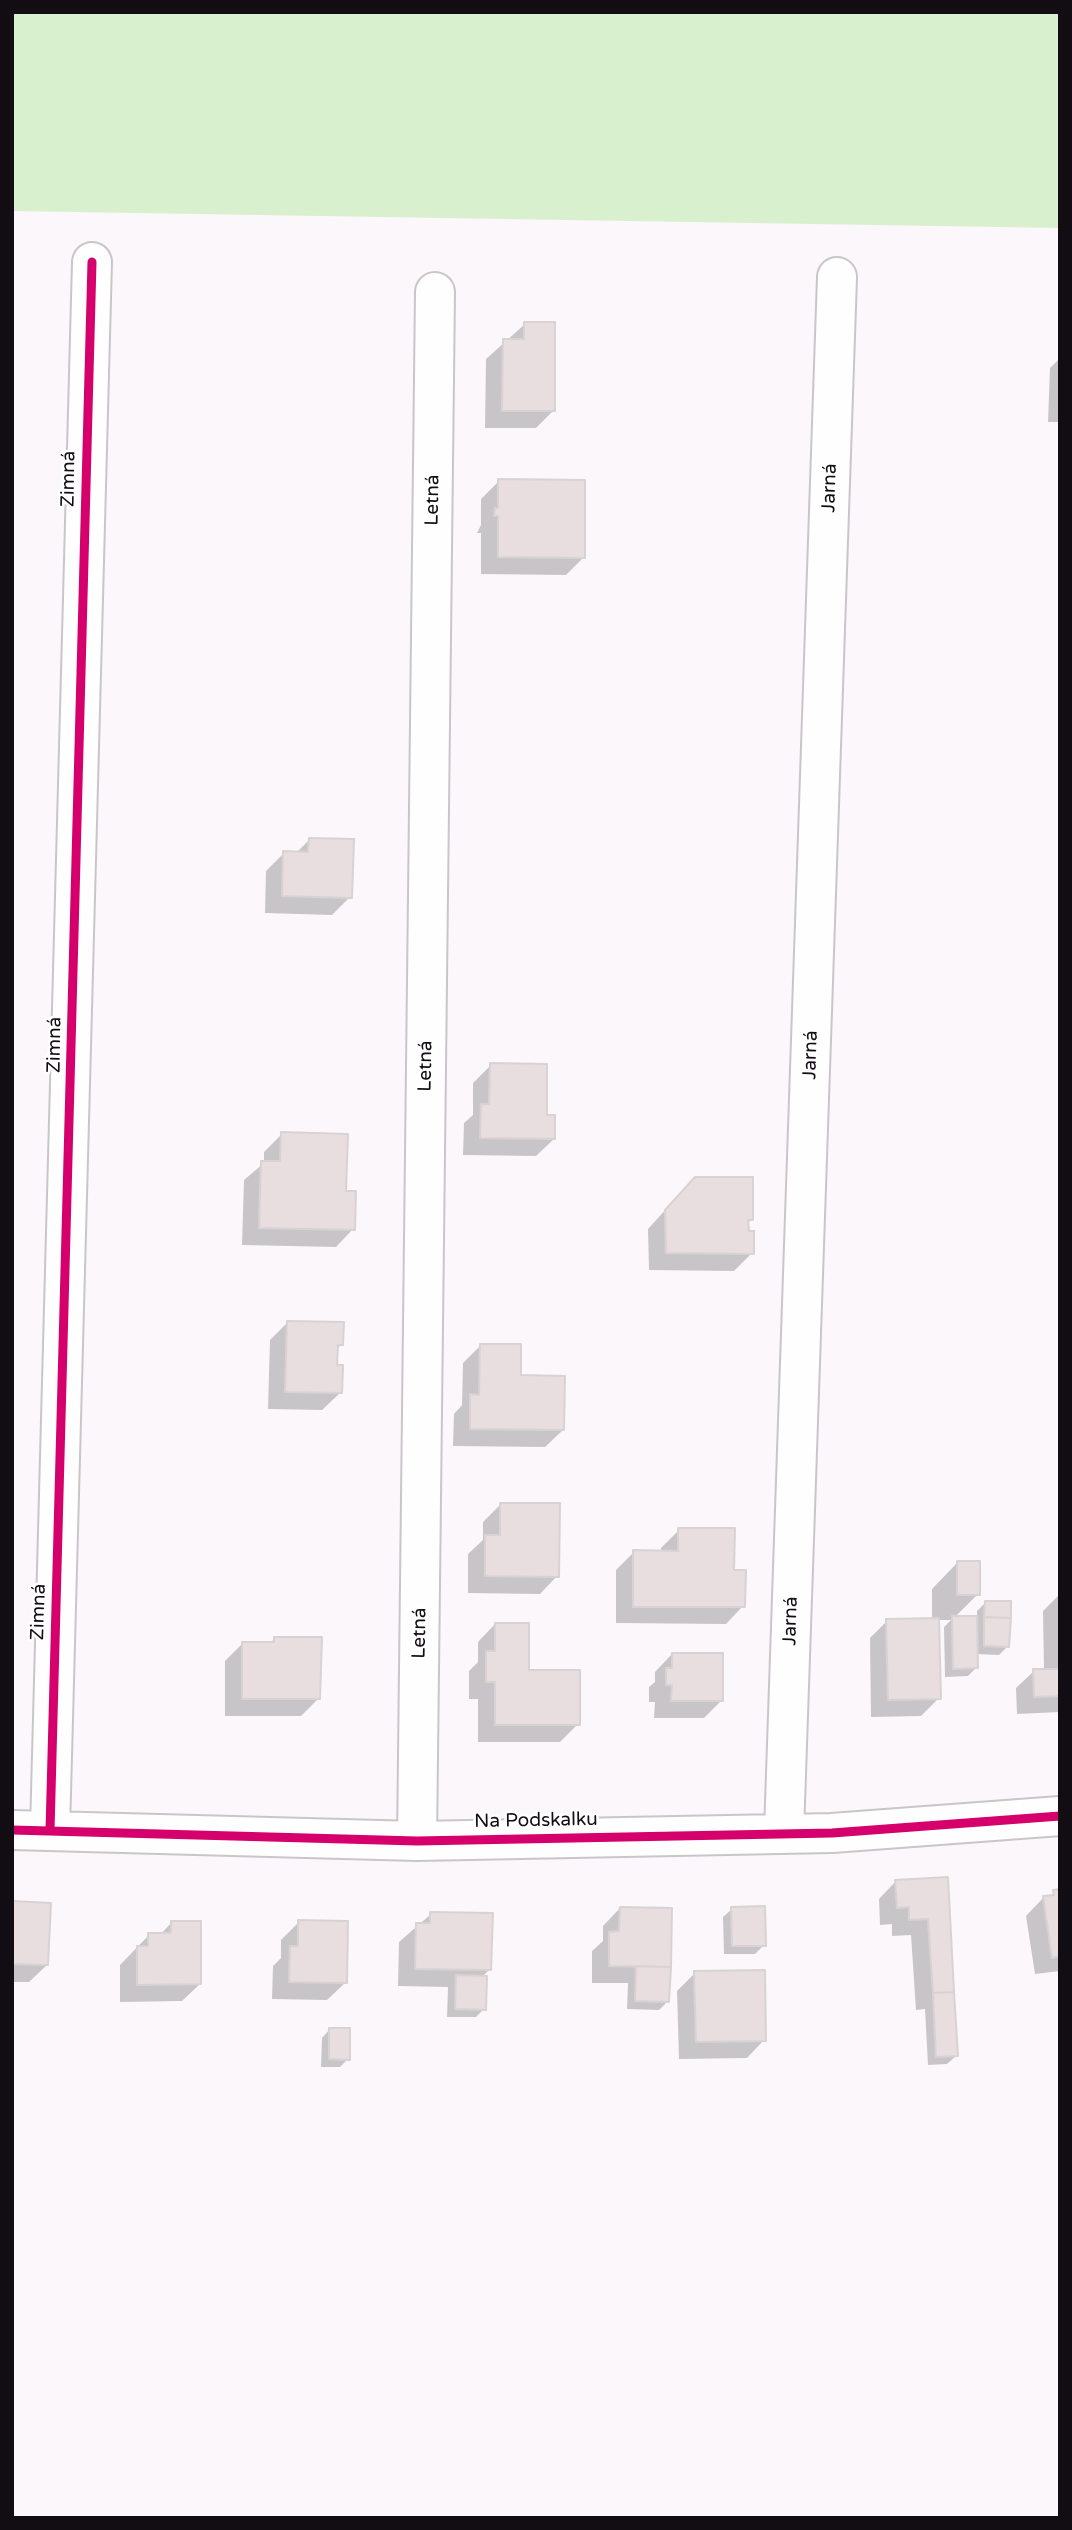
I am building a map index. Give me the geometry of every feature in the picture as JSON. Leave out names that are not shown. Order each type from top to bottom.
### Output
[{"type":"street","name":"Zimná","points":[[50,1830],[92,262]]},
{"type":"street","name":"Jarná","points":[[784,1832],[837,277]]},
{"type":"street","name":"Letná","points":[[417,1841],[435,292]]},
{"type":"street","name":"Na Podskalku","points":[[12,1830],[417,1841],[832,1833],[1060,1816]]},
{"type":"green space","points":[[12,12],[1060,12],[1060,228],[12,211]]},
{"type":"building","points":[[524,322],[555,322],[555,411],[502,411],[503,339],[524,339]]},
{"type":"building","points":[[498,479],[585,480],[585,558],[498,557],[498,516],[494,516],[495,508],[498,508]]},
{"type":"building","points":[[309,838],[354,839],[352,898],[282,896],[283,851],[308,852]]},
{"type":"building","points":[[490,1063],[547,1064],[547,1115],[555,1115],[555,1139],[480,1138],[481,1104],[489,1104]]},
{"type":"building","points":[[281,1132],[348,1134],[346,1191],[356,1191],[355,1230],[259,1228],[261,1161],[280,1161]]},
{"type":"building","points":[[695,1177],[753,1177],[753,1220],[748,1220],[749,1231],[754,1231],[754,1254],[666,1253],[665,1210]]},
{"type":"building","points":[[287,1321],[344,1322],[343,1345],[338,1345],[337,1365],[343,1365],[342,1393],[285,1392]]},
{"type":"building","points":[[480,1344],[521,1344],[521,1375],[565,1376],[564,1430],[470,1429],[470,1394],[479,1395]]},
{"type":"building","points":[[500,1503],[560,1503],[559,1577],[485,1576],[485,1535],[500,1535]]},
{"type":"building","points":[[678,1528],[735,1528],[734,1570],[746,1570],[745,1607],[633,1607],[633,1550],[678,1551]]},
{"type":"building","points":[[957,1561],[980,1561],[980,1595],[957,1595]]},
{"type":"building","points":[[985,1601],[1011,1601],[1011,1618],[984,1617]]},
{"type":"building","points":[[952,1616],[977,1616],[978,1668],[953,1669]]},
{"type":"building","points":[[984,1617],[1011,1618],[1009,1647],[984,1646]]},
{"type":"building","points":[[939,1618],[941,1699],[888,1700],[886,1619]]},
{"type":"building","points":[[495,1623],[529,1623],[529,1670],[580,1670],[580,1725],[495,1725],[495,1682],[486,1682],[486,1651],[495,1651]]},
{"type":"building","points":[[274,1637],[322,1637],[320,1699],[242,1699],[242,1642],[274,1642]]},
{"type":"building","points":[[672,1653],[723,1653],[723,1701],[671,1701],[672,1685],[666,1685],[666,1668],[672,1668]]},
{"type":"building","points":[[1033,1669],[1060,1669],[1060,1696],[1034,1697]]},
{"type":"building","points":[[948,1877],[954,1992],[933,1993],[928,1919],[909,1920],[909,1907],[897,1908],[895,1880]]},
{"type":"building","points":[[1060,1889],[1060,1956],[1052,1958],[1043,1896],[1054,1895],[1053,1890]]},
{"type":"building","points":[[12,1901],[51,1903],[48,1965],[12,1964]]},
{"type":"building","points":[[765,1906],[766,1946],[732,1946],[731,1907]]},
{"type":"building","points":[[620,1907],[672,1908],[671,1967],[609,1966],[609,1932],[619,1931]]},
{"type":"building","points":[[430,1912],[493,1913],[491,1970],[415,1969],[416,1923],[430,1923]]},
{"type":"building","points":[[298,1920],[348,1921],[347,1983],[289,1982],[290,1946],[298,1946]]},
{"type":"building","points":[[171,1921],[201,1921],[201,1984],[137,1985],[137,1946],[148,1946],[148,1933],[171,1933]]},
{"type":"building","points":[[636,1966],[671,1967],[669,2002],[635,2001]]},
{"type":"building","points":[[765,1970],[766,2041],[696,2042],[694,1971]]},
{"type":"building","points":[[456,1975],[487,1976],[486,2010],[455,2009]]},
{"type":"building","points":[[954,1992],[958,2056],[936,2057],[933,1993]]},
{"type":"building","points":[[329,2028],[350,2028],[350,2060],[329,2059]]},
{"type":"cycle path","points":[[50,1830],[92,262]]},
{"type":"cycle path","points":[[12,1830],[417,1841],[832,1833],[1060,1816]]}]
